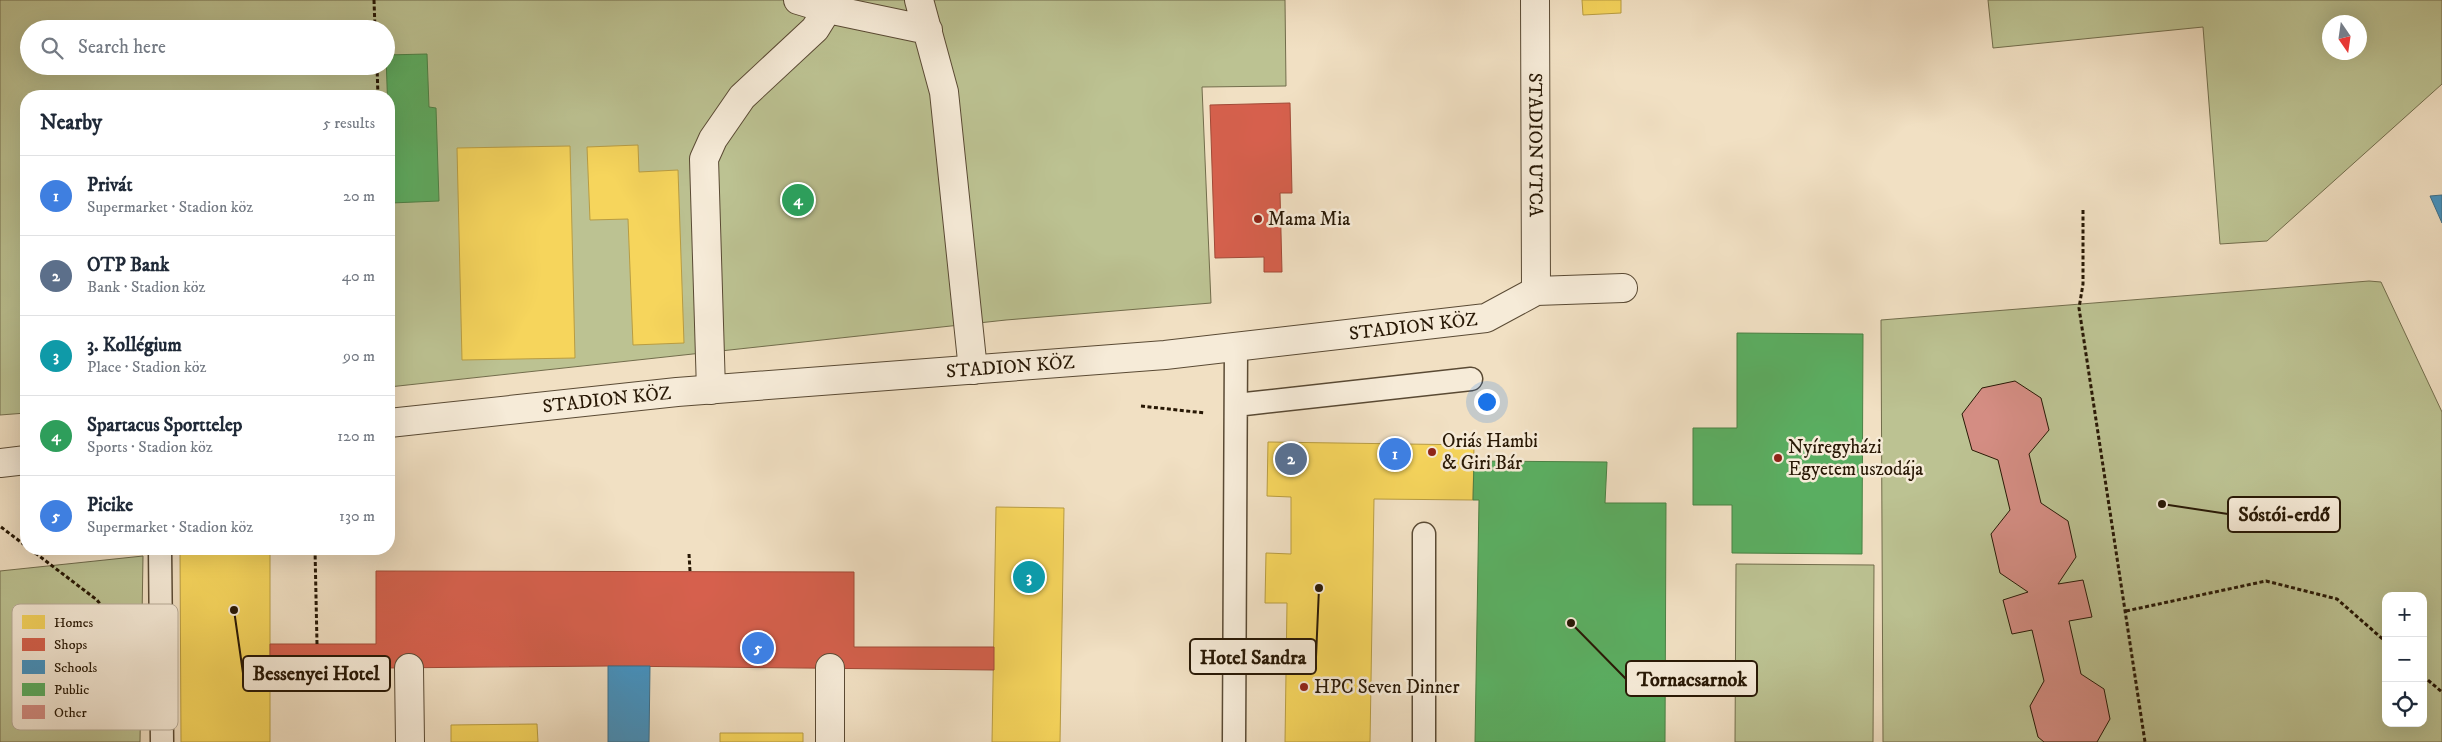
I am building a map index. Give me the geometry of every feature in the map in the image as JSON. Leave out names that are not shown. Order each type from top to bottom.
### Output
[{"type":"street","points":[[798,0],[830,4],[928,30]]},
{"type":"street","points":[[920,0],[944,92],[973,370]]},
{"type":"street","name":"STADION UTCA","points":[[1536,0],[1536,291]]},
{"type":"street","points":[[711,390],[704,159],[713,140],[742,97],[815,29],[830,4]]},
{"type":"street","name":"STADION KÖZ","points":[[395,423],[711,390],[1165,355],[1486,318],[1536,291],[1623,288]]},
{"type":"street","points":[[0,463],[20,461]]},
{"type":"street","points":[[408,668],[410,742]]},
{"type":"street","points":[[830,668],[830,742]]},
{"type":"lane","points":[[1234,742],[1236,347]]},
{"type":"lane","points":[[1236,410],[1471,379]]},
{"type":"lane","points":[[1424,534],[1424,742]]},
{"type":"lane","points":[[160,555],[160,604]]},
{"type":"path","points":[[374,0],[375,20]]},
{"type":"path","points":[[377,75],[378,90]]},
{"type":"path","points":[[2083,210],[2083,284],[2079,308],[2145,742]]},
{"type":"path","points":[[1141,406],[1236,410]]},
{"type":"path","points":[[1,527],[20,541]]},
{"type":"path","points":[[689,554],[690,571]]},
{"type":"path","points":[[38,555],[100,604]]},
{"type":"path","points":[[315,555],[317,644]]},
{"type":"path","points":[[2126,611],[2266,581],[2337,599],[2382,638]]},
{"type":"path","points":[[2427,679],[2442,692]]},
{"type":"green space","points":[[0,0],[1285,0],[1286,86],[1202,87],[1211,303],[1006,320],[395,386],[395,90],[20,90],[20,413],[0,415]]},
{"type":"green space","points":[[1988,0],[2442,0],[2442,84],[2267,241],[2220,244],[2203,27],[1993,48]]},
{"type":"green space","points":[[2369,281],[2381,282],[2442,412],[2442,742],[1883,742],[1881,320]]},
{"type":"green space","points":[[143,556],[142,604],[12,604],[12,730],[140,730],[140,742],[0,742],[0,571]]},
{"type":"green space","points":[[1736,564],[1874,565],[1873,742],[1735,742]]},
{"type":"building: Homes","points":[[1582,0],[1621,0],[1621,13],[1583,15]]},
{"type":"building: Homes","points":[[638,145],[639,172],[678,170],[684,343],[633,345],[628,219],[590,220],[587,147]]},
{"type":"building: Homes","points":[[570,146],[575,358],[462,360],[457,148]]},
{"type":"building: Homes","points":[[1268,442],[1474,445],[1473,500],[1374,499],[1370,742],[1285,742],[1287,603],[1265,603],[1266,553],[1291,554],[1291,497],[1267,496]]},
{"type":"building: Homes","points":[[996,507],[1064,508],[1060,742],[992,742]]},
{"type":"building: Homes","points":[[180,555],[270,555],[270,742],[181,742]]},
{"type":"building: Homes","points":[[537,724],[538,742],[451,742],[451,725]]},
{"type":"building: Homes","points":[[720,733],[803,733],[803,742],[720,742]]},
{"type":"building: Shops","points":[[1290,103],[1292,193],[1280,193],[1282,272],[1264,272],[1264,257],[1215,258],[1210,105]]},
{"type":"building: Shops","points":[[376,571],[854,572],[854,647],[994,647],[994,670],[608,666],[270,669],[270,644],[376,644]]},
{"type":"building: Schools","points":[[2442,195],[2442,223],[2430,196]]},
{"type":"building: Schools","points":[[608,666],[650,666],[649,742],[608,742]]},
{"type":"building: Public","points":[[427,54],[429,107],[436,108],[439,201],[395,203],[395,90],[387,90],[387,75],[395,75],[395,55]]},
{"type":"building: Public","name":"Nyíregyházi Egyetem uszodája","points":[[1737,333],[1863,334],[1862,554],[1732,553],[1732,505],[1693,505],[1693,428],[1737,428]]},
{"type":"building: Public","points":[[1474,461],[1607,462],[1605,503],[1666,503],[1665,742],[1475,742],[1479,500],[1473,500]]},
{"type":"building: Other","points":[[2015,381],[2041,398],[2049,430],[2029,454],[2041,503],[2068,521],[2076,557],[2058,584],[2083,580],[2092,617],[2069,621],[2081,674],[2104,689],[2110,719],[2097,742],[2044,742],[2038,737],[2030,706],[2044,681],[2032,630],[2012,634],[2003,600],[2028,592],[2000,573],[1991,534],[2010,510],[1998,460],[1972,450],[1962,414],[1982,388]]},
{"type":"place","name":"Spartacus Sporttelep","points":[[798,200]]},
{"type":"place","name":"Mama Mia","points":[[1258,219]]},
{"type":"place","name":"Oriás Hambi & Giri Bár","points":[[1432,452]]},
{"type":"place","name":"Privát","points":[[1395,454]]},
{"type":"place","name":"Nyíregyházi Egyetem uszodája","points":[[1778,458]]},
{"type":"place","name":"OTP Bank","points":[[1291,459]]},
{"type":"place","name":"Sóstói-erdő","points":[[2162,504]]},
{"type":"place","name":"3. Kollégium","points":[[1029,577]]},
{"type":"place","name":"Hotel Sandra","points":[[1319,588]]},
{"type":"place","name":"Bessenyei Hotel","points":[[234,610]]},
{"type":"place","name":"Tornacsarnok","points":[[1571,623]]},
{"type":"place","name":"Picike","points":[[758,648]]},
{"type":"place","name":"HPC Seven Dinner","points":[[1304,687]]}]
